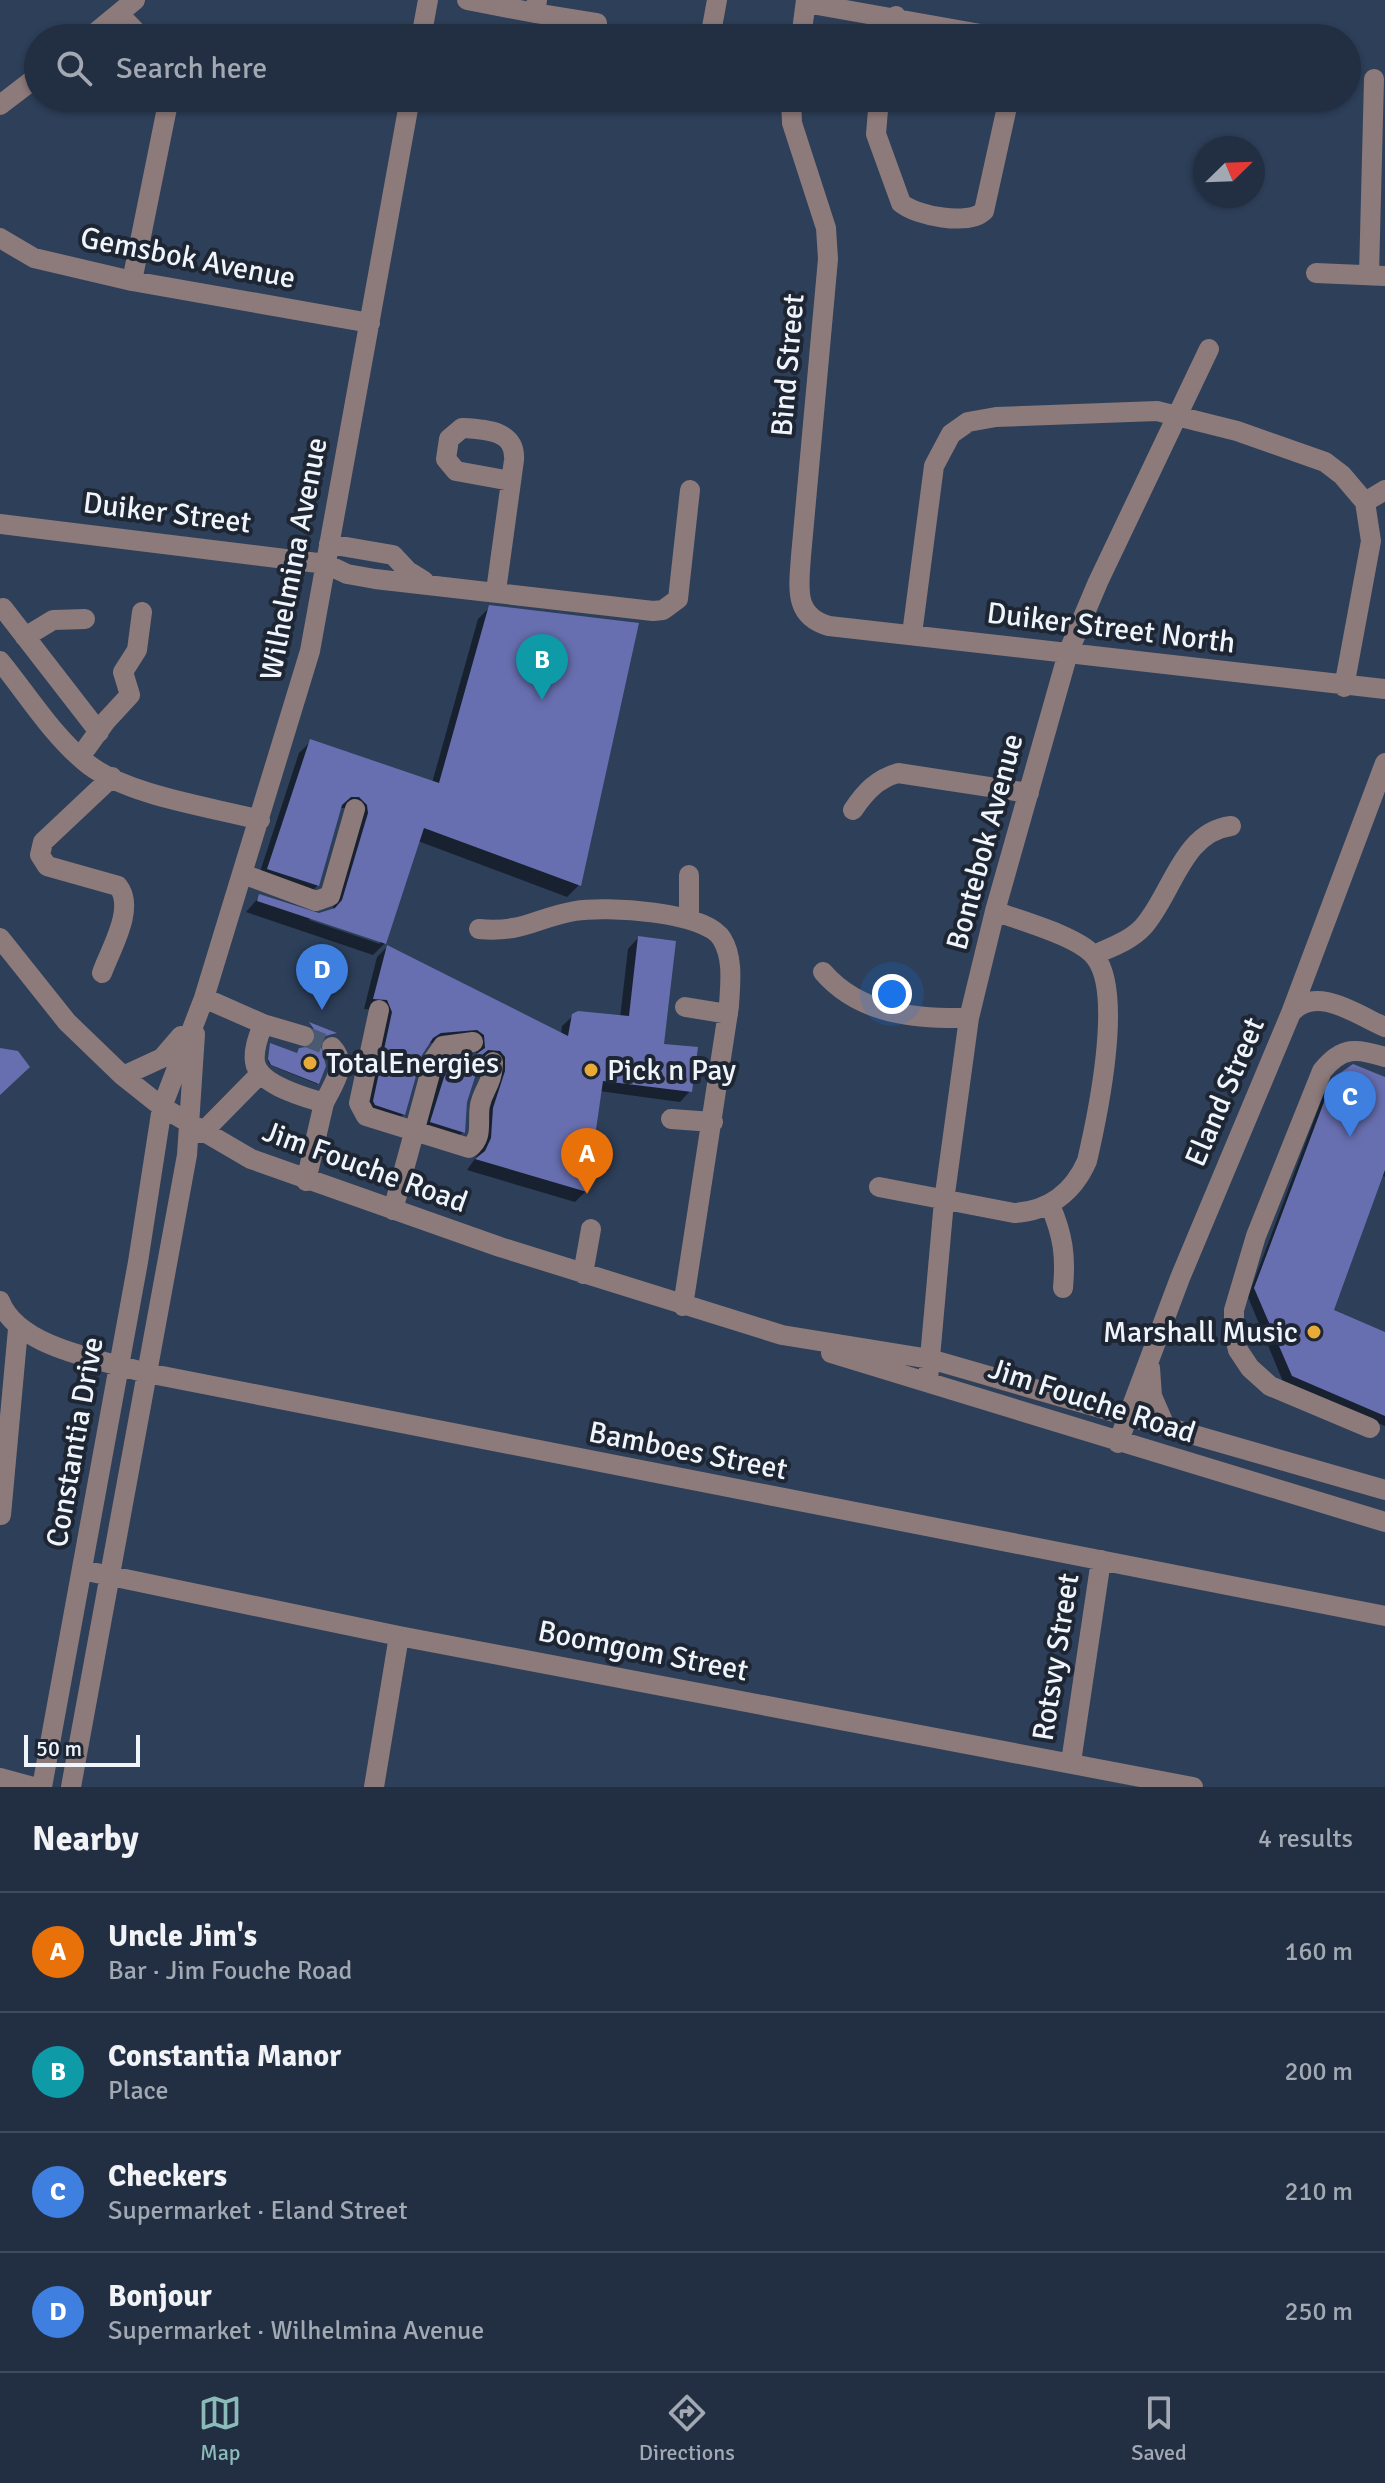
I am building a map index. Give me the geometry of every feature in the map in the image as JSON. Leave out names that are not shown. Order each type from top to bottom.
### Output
[{"type":"street","points":[[424,24],[428,0]]},
{"type":"street","points":[[467,0],[536,6],[597,23]]},
{"type":"street","points":[[713,24],[717,0]]},
{"type":"street","points":[[803,24],[806,2],[935,24]]},
{"type":"street","points":[[107,24],[128,7]]},
{"type":"street","points":[[894,24],[896,16]]},
{"type":"street","points":[[0,105],[24,87]]},
{"type":"street","points":[[1316,273],[1377,276],[1378,89]]},
{"type":"street","points":[[132,281],[166,112]]},
{"type":"street","name":"Wilhelmina Avenue","points":[[162,1107],[200,1010],[310,651],[408,112]]},
{"type":"street","name":"Bind Street","points":[[792,112],[792,123],[826,228],[828,259],[799,598],[807,616],[829,626]]},
{"type":"street","points":[[878,112],[876,134],[901,203],[917,211],[965,218],[978,217],[984,211],[1006,112]]},
{"type":"street","name":"Gemsbok Avenue","points":[[0,238],[34,258],[132,281],[370,323]]},
{"type":"street","name":"Bontebok Avenue","points":[[928,1380],[944,1201],[969,1018],[995,911],[1068,653],[1098,582],[1209,349]]},
{"type":"street","points":[[912,634],[933,475],[951,434],[968,422],[1061,412],[1130,409],[1237,431],[1325,462],[1342,475],[1365,502],[1371,541],[1344,687]]},
{"type":"street","points":[[511,481],[496,591],[663,610],[678,599],[690,490]]},
{"type":"street","points":[[1365,502],[1385,490]]},
{"type":"street","name":"Duiker Street","points":[[0,524],[328,554],[393,555],[408,571],[428,583],[496,591]]},
{"type":"street","points":[[3,608],[99,732]]},
{"type":"street","points":[[80,757],[130,695],[123,672],[137,650],[142,612]]},
{"type":"street","points":[[25,637],[53,620],[85,619]]},
{"type":"street","name":"Duiker Street North","points":[[829,626],[1344,687],[1385,689]]},
{"type":"street","points":[[0,661],[80,757],[112,777],[260,820]]},
{"type":"street","name":"Eland Street","points":[[1118,1443],[1291,1013],[1385,763]]},
{"type":"street","points":[[853,810],[874,785],[898,773],[1029,793]]},
{"type":"street","points":[[102,973],[123,915],[126,899],[123,892],[118,886],[47,866],[40,855],[43,842],[112,777]]},
{"type":"street","points":[[243,874],[316,901],[326,899],[330,896],[355,809]]},
{"type":"street","points":[[1094,955],[1131,938],[1144,925],[1195,846],[1209,832],[1231,826]]},
{"type":"street","points":[[689,875],[689,919]]},
{"type":"street","points":[[479,929],[514,930],[563,913],[591,910],[689,919],[713,928],[726,948],[730,973],[728,1014],[683,1306]]},
{"type":"street","points":[[879,1187],[1014,1213],[1050,1205],[1081,1175],[1093,1138],[1107,1029],[1107,990],[1094,955],[1055,934],[995,911]]},
{"type":"street","name":"Jim Fouche Road","points":[[0,938],[67,1022],[123,1076],[162,1107],[251,1159],[306,1181],[583,1274],[782,1335],[841,1357],[928,1380],[1118,1443],[1385,1522]]},
{"type":"street","points":[[1308,963],[1320,999]]},
{"type":"street","points":[[823,972],[836,987],[879,1010],[936,1019],[969,1018]]},
{"type":"street","points":[[1291,1013],[1303,1003],[1320,999],[1385,1027]]},
{"type":"street","points":[[685,1007],[728,1014]]},
{"type":"street","points":[[123,1076],[169,1052],[200,1010],[304,1036]]},
{"type":"street","name":"Wilhelmina Avenue","points":[[196,1129],[200,1010]]},
{"type":"street","points":[[379,1010],[360,1107],[366,1116],[464,1150],[473,1147],[477,1140],[481,1101],[492,1081],[493,1062]]},
{"type":"street","points":[[263,1024],[255,1055],[260,1074],[302,1096],[324,1103]]},
{"type":"street","points":[[393,1210],[424,1086],[439,1050],[451,1044],[473,1042]]},
{"type":"street","points":[[306,1181],[324,1103],[341,1067],[340,1055],[332,1047]]},
{"type":"street","points":[[1370,1428],[1270,1386],[1250,1368],[1238,1350],[1234,1310],[1256,1236],[1322,1071],[1333,1058],[1350,1049],[1385,1057]]},
{"type":"street","points":[[196,1129],[260,1074]]},
{"type":"street","name":"Constantia Drive","points":[[42,1787],[162,1107]]},
{"type":"street","points":[[671,1119],[713,1122]]},
{"type":"street","name":"Constantia Drive","points":[[71,1787],[147,1373],[196,1129]]},
{"type":"street","points":[[1050,1205],[1064,1239],[1066,1259],[1063,1288]]},
{"type":"street","points":[[583,1274],[591,1229]]},
{"type":"street","points":[[0,1301],[5,1315],[18,1329],[6,1397],[1,1515]]},
{"type":"street","name":"Bamboes Street","points":[[18,1329],[32,1338],[147,1373],[1385,1616]]},
{"type":"street","name":"Jim Fouche Road","points":[[782,1335],[930,1359],[1385,1490]]},
{"type":"street","points":[[1151,1356],[1152,1396],[1165,1426]]},
{"type":"street","name":"Rotsvy Street","points":[[1071,1762],[1101,1560]]},
{"type":"street","name":"Boomgom Street","points":[[82,1570],[399,1636],[1193,1787]]},
{"type":"street","points":[[374,1787],[399,1636]]},
{"type":"street","points":[[0,1778],[33,1787]]},
{"type":"building","points":[[489,605],[639,623],[581,886],[424,828],[386,944],[257,901],[259,894],[319,913],[335,908],[342,900],[368,813],[367,805],[359,797],[351,797],[342,805],[319,886],[267,869],[310,739],[439,783]]},
{"type":"building","points":[[638,936],[676,941],[664,1044],[698,1047],[692,1092],[603,1081],[587,1192],[475,1159],[485,1151],[491,1138],[493,1108],[505,1071],[505,1057],[500,1051],[488,1050],[482,1055],[467,1102],[465,1133],[430,1122],[450,1058],[475,1055],[485,1048],[484,1035],[477,1030],[441,1033],[433,1038],[422,1055],[405,1115],[375,1105],[373,1101],[392,1012],[387,1000],[373,999],[387,945],[568,1036],[572,1014],[578,1011],[629,1016]]},
{"type":"building","points":[[309,1022],[337,1033],[325,1036],[320,1042],[326,1066],[319,1084],[271,1065],[268,1059],[270,1043],[297,1053],[299,1048],[312,1046],[317,1034]]},
{"type":"building","points":[[0,1048],[18,1051],[30,1067],[0,1095]]},
{"type":"building","points":[[1353,1064],[1385,1077],[1385,1170],[1334,1310],[1385,1332],[1385,1416],[1292,1376],[1254,1288],[1333,1078]]},
{"type":"tunnel","points":[[304,1036],[332,1047]]},
{"type":"place","name":"Constantia Manor","points":[[542,700]]},
{"type":"place","name":"Bonjour","points":[[322,1010]]},
{"type":"place","name":"TotalEnergies","points":[[310,1063]]},
{"type":"place","name":"Pick n Pay","points":[[591,1070]]},
{"type":"place","name":"Checkers","points":[[1350,1137]]},
{"type":"place","name":"Uncle Jim's","points":[[587,1194]]},
{"type":"place","name":"Marshall Music","points":[[1314,1332]]}]
